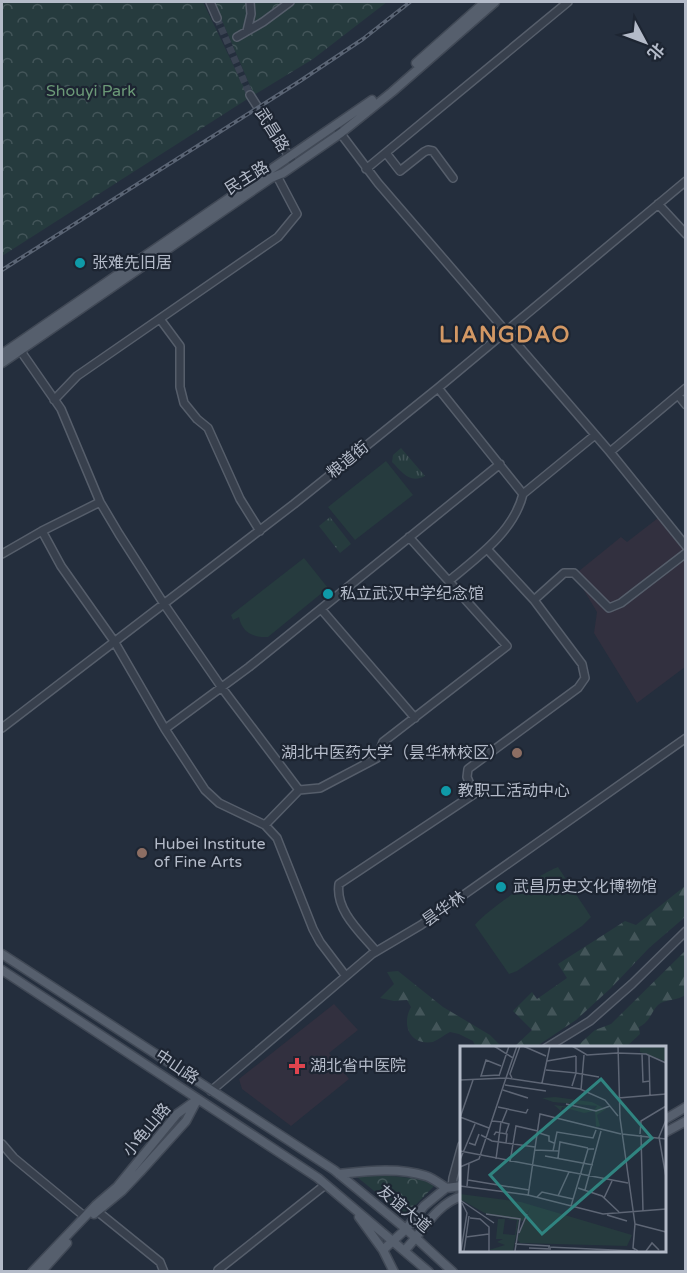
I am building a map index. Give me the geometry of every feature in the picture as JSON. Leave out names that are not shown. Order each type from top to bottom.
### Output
[{"type":"main road","name":"民主路","points":[[2,354],[288,156],[351,116],[388,88],[485,2]]},
{"type":"main road","name":"民主路","points":[[2,363],[271,178],[295,165],[341,133],[392,92],[495,2]]},
{"type":"main road","name":"中山路","points":[[2,954],[336,1172]]},
{"type":"main road","points":[[3,970],[11,961]]},
{"type":"main road","name":"中山路","points":[[3,970],[198,1099],[334,1193]]},
{"type":"main road","name":"小龟山路","points":[[41,1272],[97,1211],[122,1191],[140,1172],[186,1120],[198,1099]]},
{"type":"main road","name":"小龟山路","points":[[32,1272],[84,1216],[130,1172],[177,1114],[198,1099]]},
{"type":"main road","points":[[666,1119],[686,1107]]},
{"type":"main road","points":[[666,1132],[686,1121]]},
{"type":"main road","points":[[336,1172],[380,1170],[409,1173],[427,1176],[449,1188]]},
{"type":"main road","name":"友谊大道","points":[[336,1172],[406,1229],[453,1272]]},
{"type":"main road","points":[[383,1250],[406,1229],[424,1206],[449,1188],[460,1186]]},
{"type":"main road","name":"友谊大道","points":[[334,1193],[429,1272]]},
{"type":"main road","points":[[405,1250],[436,1212],[449,1200],[460,1197]]},
{"type":"main road","points":[[351,1207],[383,1250],[394,1272]]},
{"type":"street","points":[[210,2],[218,18]]},
{"type":"street","points":[[247,32],[251,14],[250,2]]},
{"type":"street","points":[[237,37],[263,22],[290,2]]},
{"type":"street","points":[[366,169],[568,2]]},
{"type":"street","name":"武昌路","points":[[250,95],[295,165]]},
{"type":"street","points":[[335,125],[366,169],[610,452],[686,546]]},
{"type":"street","points":[[386,153],[400,171],[424,152],[433,151],[453,178]]},
{"type":"street","points":[[54,400],[77,376],[278,237],[297,214],[277,176]]},
{"type":"street","name":"粮道街","points":[[2,728],[260,531],[438,388],[686,181]]},
{"type":"street","points":[[658,204],[686,234]]},
{"type":"street","points":[[160,318],[180,346],[180,387],[184,403],[196,419],[208,428],[240,499],[260,531]]},
{"type":"street","points":[[20,350],[61,409],[100,502],[164,603],[222,688],[298,790]]},
{"type":"street","points":[[438,388],[523,494]]},
{"type":"street","points":[[610,452],[686,388]]},
{"type":"street","points":[[678,395],[686,405]]},
{"type":"street","points":[[450,580],[487,549],[520,509],[523,494],[595,435]]},
{"type":"street","points":[[165,729],[222,688],[500,464]]},
{"type":"street","points":[[2,554],[100,502]]},
{"type":"street","points":[[42,531],[61,566],[114,641],[165,729],[205,790],[219,803],[265,825],[277,837],[320,942],[345,975]]},
{"type":"street","points":[[265,825],[298,790],[320,788],[376,758],[383,742],[507,646],[409,537]]},
{"type":"street","points":[[376,951],[343,910],[337,895],[339,884],[474,794],[467,777],[468,769],[578,688],[585,678],[582,664],[534,600],[487,549]]},
{"type":"street","points":[[534,600],[564,573],[574,573],[609,608],[621,603],[686,553]]},
{"type":"street","points":[[321,609],[415,718]]},
{"type":"street","name":"昙华林","points":[[211,1091],[376,951],[421,925],[686,738]]},
{"type":"street","points":[[549,1046],[590,1021],[686,931]]},
{"type":"street","points":[[2,1144],[14,1158],[84,1216]]},
{"type":"street","points":[[449,1188],[460,1152]]},
{"type":"street","points":[[218,1270],[325,1185]]},
{"type":"street","points":[[97,1211],[160,1262],[164,1272]]},
{"type":"shaded area","points":[[658,518],[685,551],[685,667],[637,703],[594,633],[597,612],[576,577],[579,571],[621,537],[627,542]]},
{"type":"shaded area","name":"湖北省中医院","points":[[334,1004],[358,1030],[329,1053],[349,1079],[291,1126],[242,1089],[239,1079]]},
{"type":"green space","name":"Shouyi Park","points":[[2,2],[203,2],[249,98],[2,256]]},
{"type":"green space","points":[[214,2],[387,2],[313,59],[254,95]]},
{"type":"green space","points":[[401,448],[425,476],[411,478],[392,462],[393,455]]},
{"type":"green space","points":[[386,461],[413,495],[355,540],[328,507]]},
{"type":"green space","points":[[330,517],[351,544],[340,553],[319,526]]},
{"type":"green space","points":[[304,558],[328,588],[268,637],[258,637],[246,631],[239,617],[233,620],[231,615]]},
{"type":"green space","points":[[558,867],[591,917],[582,926],[517,971],[509,974],[475,925],[514,893]]},
{"type":"green space","points":[[685,886],[685,917],[649,948],[611,988],[576,1020],[537,1046],[515,1046],[532,1030],[513,1011],[532,992],[537,999],[567,978],[558,964],[625,921],[636,925]]},
{"type":"green space","points":[[685,951],[685,995],[658,1005],[646,1022],[639,1027],[640,1034],[627,1046],[577,1046],[595,1030],[611,1024]]},
{"type":"green space","points":[[398,971],[443,1007],[490,1035],[501,1046],[475,1046],[473,1041],[450,1032],[433,1042],[418,1041],[410,1033],[408,1027],[408,1014],[411,1007],[407,1000],[394,1001],[380,998],[394,984],[387,972]]},
{"type":"green space","points":[[380,1175],[431,1180],[435,1185],[405,1216],[357,1177]]},
{"type":"tunnel","points":[[217,18],[250,95]]},
{"type":"railway","points":[[2,270],[300,81],[363,39],[410,2]]},
{"type":"place","name":"张难先旧居","points":[[80,263]]},
{"type":"place","name":"私立武汉中学纪念馆","points":[[328,594]]},
{"type":"place","name":"湖北中医药大学（昙华林校区）","points":[[517,753]]},
{"type":"place","name":"教职工活动中心","points":[[446,791]]},
{"type":"place","name":"Hubei Institute of Fine Arts","points":[[142,853]]},
{"type":"place","name":"武昌历史文化博物馆","points":[[501,887]]},
{"type":"place","name":"湖北省中医院","points":[[297,1066]]},
{"type":"district","name":"LIANGDAO","points":[[505,335]]}]
